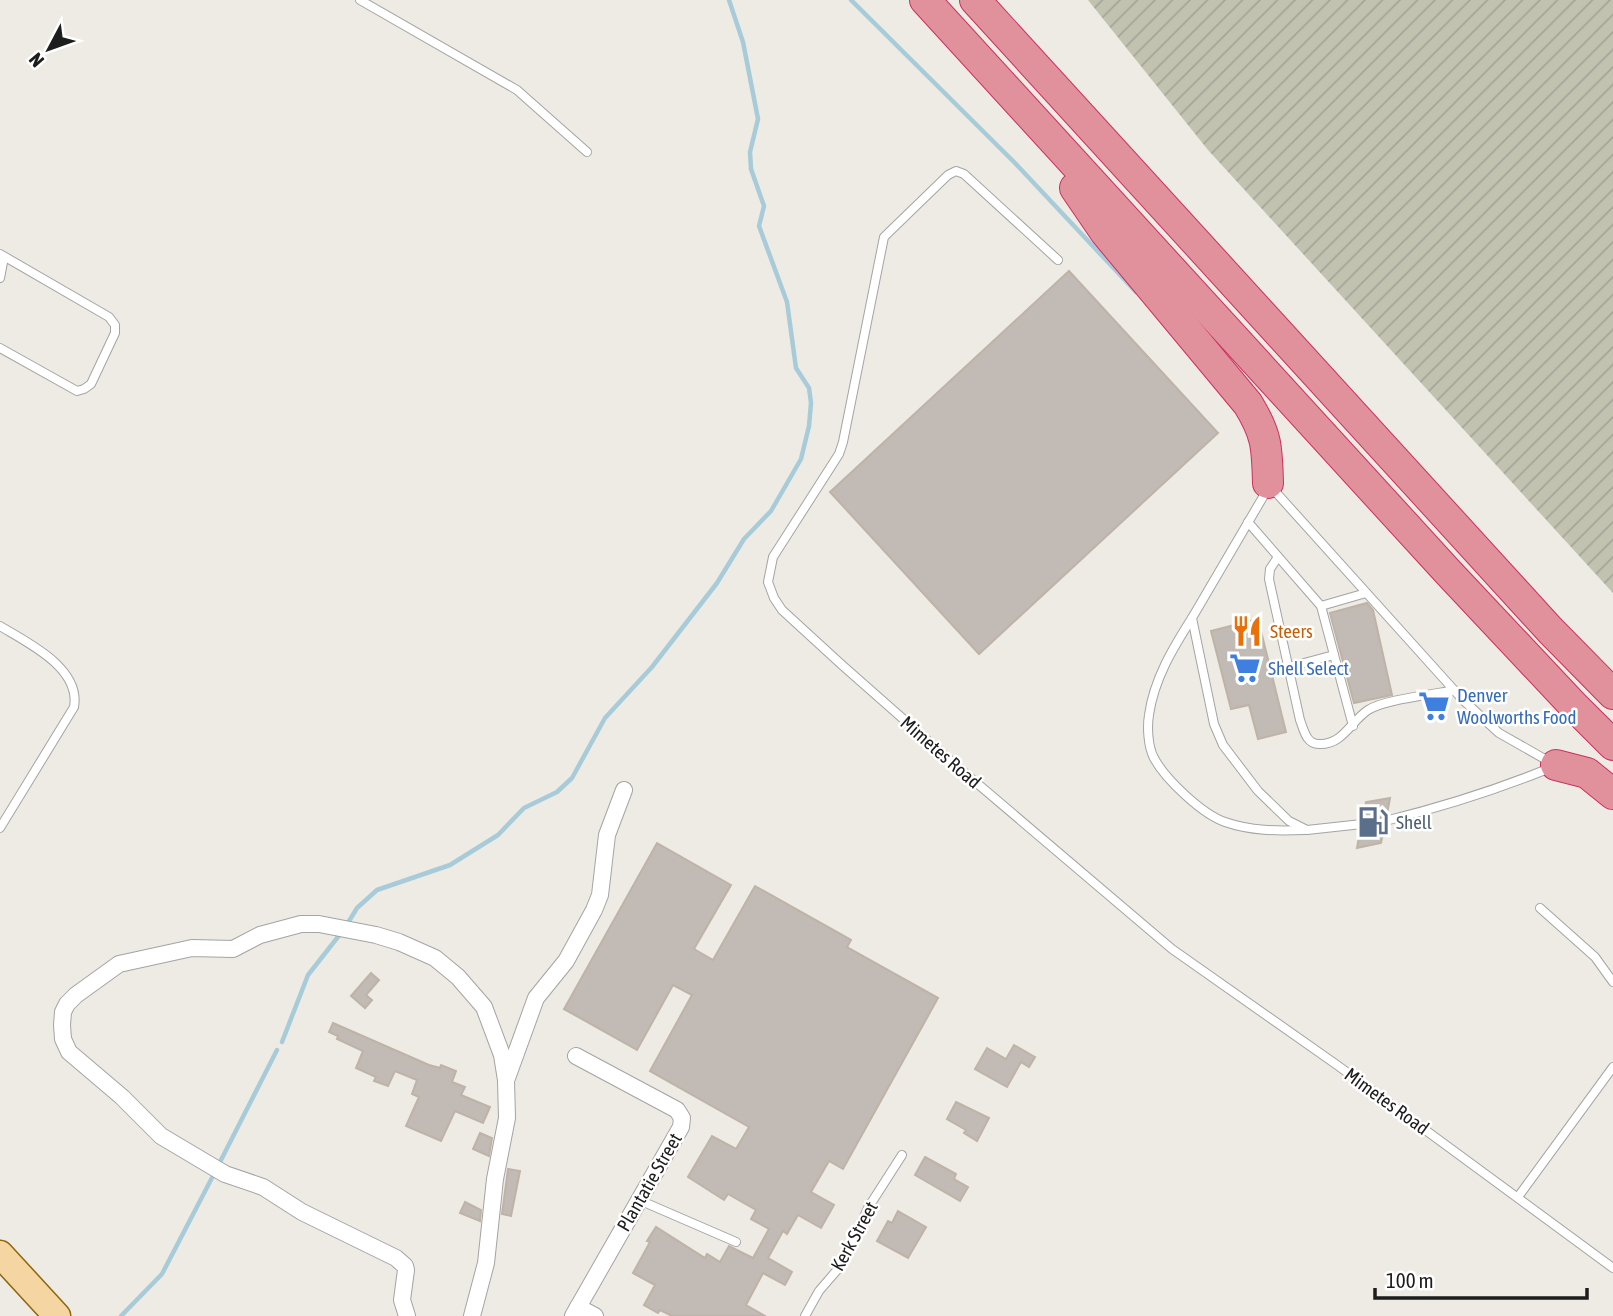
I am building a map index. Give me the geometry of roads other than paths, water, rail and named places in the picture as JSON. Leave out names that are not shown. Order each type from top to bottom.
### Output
[{"type":"highway","points":[[925,0],[1447,570],[1613,745]]},
{"type":"highway","points":[[975,0],[1541,621],[1613,694]]},
{"type":"highway","points":[[1014,100],[1105,232],[1248,404],[1266,440],[1268,483]]},
{"type":"highway","points":[[1556,765],[1587,772],[1613,794]]},
{"type":"main road","points":[[0,1254],[57,1316]]},
{"type":"street","points":[[506,1080],[536,998],[566,961],[594,910],[600,895],[607,835],[624,790]]},
{"type":"street","points":[[407,1316],[402,1300],[406,1270],[401,1262],[302,1212],[263,1187],[225,1174],[161,1136],[122,1097],[69,1052],[62,1039],[63,1012],[76,995],[120,964],[192,948],[233,949],[254,938],[290,926],[319,924],[376,935],[399,942],[443,964],[484,1007],[502,1055],[506,1080],[506,1118],[495,1179],[486,1263],[472,1316]]},
{"type":"street","name":"Plantatie Street","points":[[575,1311],[681,1127],[682,1118],[677,1110],[576,1056]]},
{"type":"street","points":[[575,1311],[595,1316]]},
{"type":"lane","points":[[360,0],[517,90],[587,152]]},
{"type":"lane","name":"Mimetes Road","points":[[1058,260],[964,174],[956,171],[948,175],[884,237],[843,442],[839,454],[773,558],[768,582],[774,598],[782,610],[842,666],[1172,949],[1613,1268]]},
{"type":"lane","points":[[0,278],[2,256],[109,317],[115,325],[115,333],[91,383],[85,389],[77,391],[0,348]]},
{"type":"lane","points":[[1362,824],[1266,831],[1223,821],[1194,802],[1168,776],[1153,756],[1149,716],[1161,672],[1263,497],[1268,483],[1454,690],[1499,733],[1556,765]]},
{"type":"lane","points":[[1248,522],[1321,606],[1353,726]]},
{"type":"lane","points":[[1278,557],[1270,569],[1269,579],[1300,720],[1311,742],[1331,742],[1353,726],[1368,710],[1454,690]]},
{"type":"lane","points":[[1321,606],[1366,593]]},
{"type":"lane","points":[[1192,618],[1214,724],[1223,745],[1258,791],[1289,821],[1307,830]]},
{"type":"lane","points":[[0,626],[53,662],[70,681],[75,697],[74,706],[0,828]]},
{"type":"lane","points":[[1289,667],[1334,655]]},
{"type":"lane","points":[[1385,821],[1485,793],[1556,765]]},
{"type":"lane","points":[[1540,908],[1595,957],[1613,982]]},
{"type":"lane","points":[[1518,1197],[1613,1068]]},
{"type":"lane","name":"Kerk Street","points":[[805,1316],[819,1291],[844,1262],[868,1208],[902,1154]]},
{"type":"lane","points":[[639,1200],[736,1242]]},
{"type":"waterway","points":[[346,926],[357,908],[377,890],[450,865],[498,835],[524,808],[557,792],[572,778],[605,718],[652,667],[717,583],[744,539],[771,511],[801,459],[809,426],[809,388],[796,368],[787,302],[759,226],[764,206],[751,169],[750,152],[758,119],[743,42],[729,0]]},
{"type":"waterway","points":[[851,0],[1015,163],[1136,292]]},
{"type":"waterway","points":[[282,1042],[308,975],[341,933]]},
{"type":"waterway","points":[[220,1162],[277,1050]]},
{"type":"waterway","points":[[121,1316],[162,1274],[215,1172]]},
{"type":"place","name":"Steers","points":[[1247,631]]},
{"type":"place","name":"Shell Select","points":[[1245,668]]},
{"type":"place","name":"Denver Woolworths Food","points":[[1434,706]]},
{"type":"place","name":"Shell","points":[[1373,822]]}]
